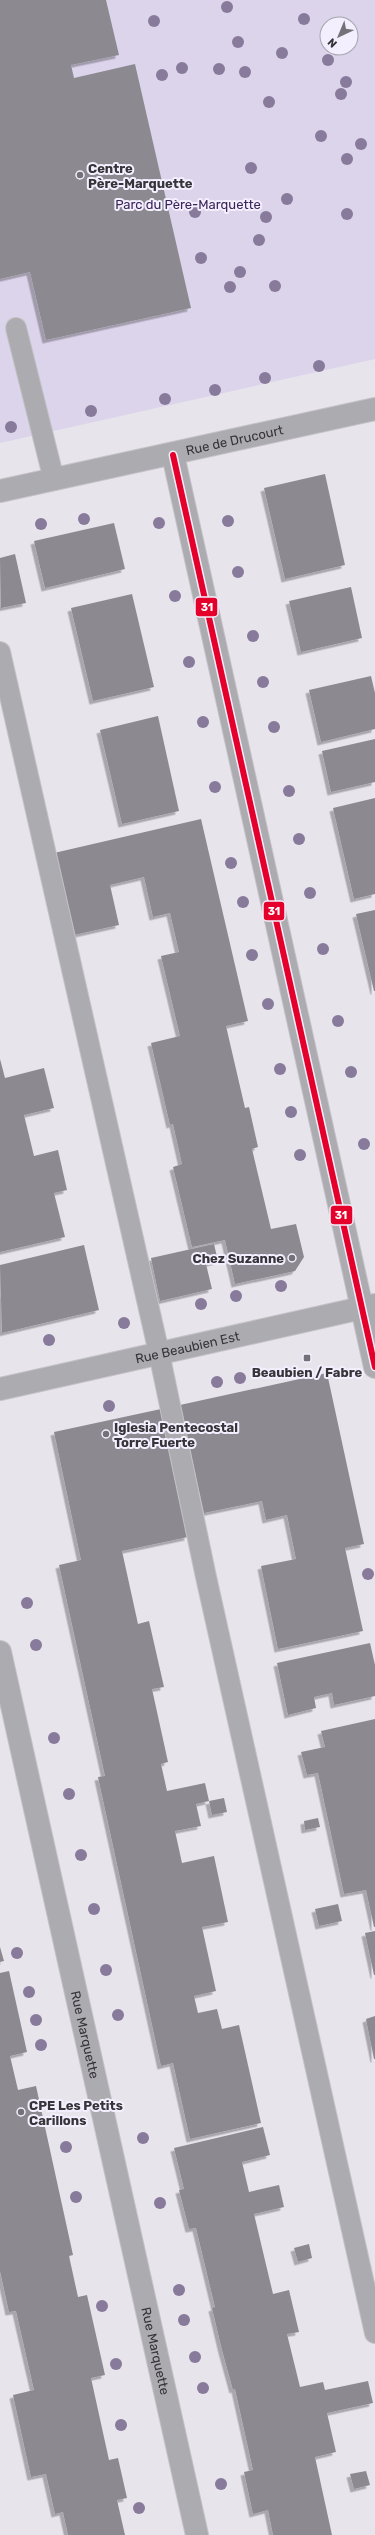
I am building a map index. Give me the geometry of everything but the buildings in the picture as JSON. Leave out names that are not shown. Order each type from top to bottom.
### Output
[{"type":"street","name":"Rue de Drucourt","points":[[0,491],[173,455],[375,409]]},
{"type":"street","points":[[173,455],[369,1307],[375,1367]]},
{"type":"street","name":"Rue Beaubien Est","points":[[0,1389],[369,1307]]},
{"type":"street","name":"Rue Marquette","points":[[0,1652],[197,2535]]},
{"type":"lane","points":[[16,328],[54,480]]},
{"type":"lane","points":[[0,652],[159,1353],[205,1569],[375,2333]]},
{"type":"green space","name":"Parc du Père-Marquette","points":[[0,0],[375,0],[375,359],[0,443]]},
{"type":"transit line","name":"31","points":[[173,455],[375,1367]]},
{"type":"place","name":"Centre Père-Marquette","points":[[80,175]]},
{"type":"place","name":"Chez Suzanne","points":[[292,1258]]},
{"type":"place","name":"Beaubien / Fabre","points":[[307,1358]]},
{"type":"place","name":"Iglesia Pentecostal Torre Fuerte","points":[[106,1434]]},
{"type":"place","name":"CPE Les Petits Carillons","points":[[21,2112]]}]
